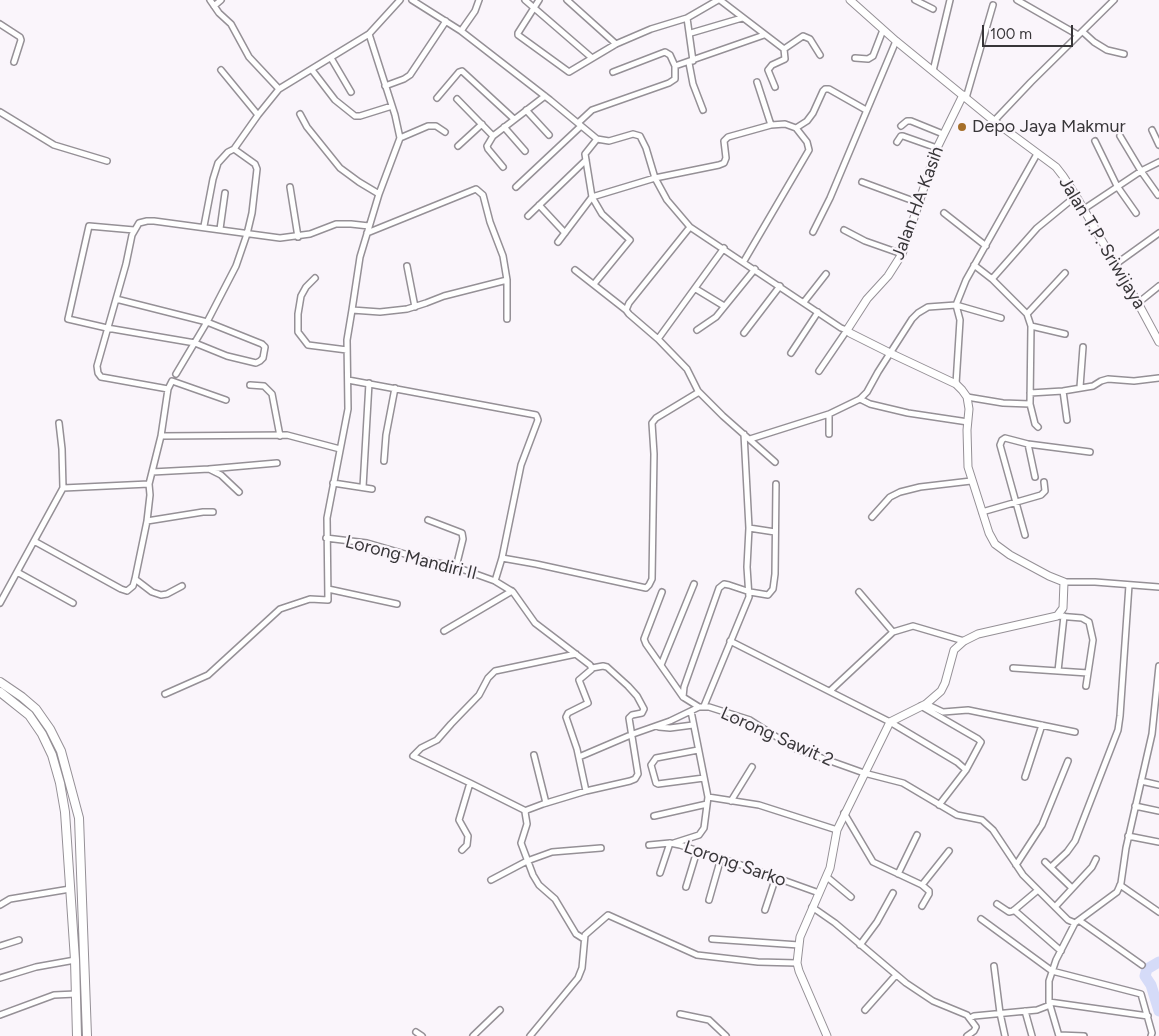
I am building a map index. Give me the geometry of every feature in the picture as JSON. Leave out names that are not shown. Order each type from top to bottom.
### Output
[{"type":"main road","points":[[0,682],[36,709],[50,729],[61,751],[79,818],[86,1036]]},
{"type":"main road","points":[[0,692],[29,715],[42,734],[52,754],[60,783],[65,812],[75,960],[77,1036]]},
{"type":"main road","points":[[76,983],[85,984]]},
{"type":"street","points":[[210,0],[231,24],[249,57],[279,90]]},
{"type":"street","points":[[214,6],[221,0]]},
{"type":"street","points":[[412,0],[461,31],[597,139],[608,141],[633,134],[640,136],[646,148],[655,178],[667,200],[690,227],[744,261],[841,328],[956,384],[966,397],[970,409],[968,422],[968,466],[971,481],[989,533],[995,544],[1010,555],[1064,582],[1159,587]]},
{"type":"street","points":[[461,31],[475,10],[479,0]]},
{"type":"street","points":[[525,0],[592,58]]},
{"type":"street","points":[[539,0],[518,33],[520,38],[569,72],[616,44],[651,29],[687,18],[719,0],[784,50],[785,59],[772,65],[768,70],[774,87]]},
{"type":"street","points":[[567,0],[616,44]]},
{"type":"street","points":[[915,0],[933,9]]},
{"type":"street","points":[[933,71],[950,0]]},
{"type":"street","points":[[1017,0],[1107,50],[1124,54]]},
{"type":"street","points":[[1029,7],[1032,0]]},
{"type":"street","points":[[994,121],[1114,0]]},
{"type":"street","name":"Jalan T.P. Sriwijaya","points":[[853,1],[896,41],[1060,172],[1084,209],[1159,342]]},
{"type":"street","points":[[204,226],[218,163],[228,152],[234,149],[258,115],[279,90],[369,34],[396,2]]},
{"type":"street","points":[[965,96],[993,5]]},
{"type":"street","points":[[687,18],[690,34],[692,84],[703,110]]},
{"type":"street","points":[[690,34],[742,18]]},
{"type":"street","points":[[384,86],[410,75],[446,21]]},
{"type":"street","points":[[0,24],[20,37],[21,40],[14,62]]},
{"type":"street","points":[[855,58],[868,59],[873,56],[883,30]]},
{"type":"street","points":[[165,694],[208,674],[280,609],[310,599],[328,600],[327,518],[348,409],[347,350],[360,257],[379,194],[400,138],[369,34]]},
{"type":"street","points":[[675,66],[764,35]]},
{"type":"street","points":[[784,50],[803,36],[810,39],[820,55]]},
{"type":"street","points":[[813,232],[830,198],[896,41]]},
{"type":"street","points":[[516,187],[580,125],[592,110],[669,83],[675,79],[675,66],[670,55],[665,52],[613,72]]},
{"type":"street","points":[[331,58],[351,92]]},
{"type":"street","points":[[221,70],[258,115]]},
{"type":"street","points":[[312,70],[335,100],[354,116],[360,116],[392,106]]},
{"type":"street","points":[[437,98],[459,72],[462,71],[514,119]]},
{"type":"street","points":[[757,82],[771,126]]},
{"type":"street","points":[[796,128],[807,121],[813,113],[825,89],[866,110]]},
{"type":"street","points":[[503,167],[487,146],[493,136],[545,96]]},
{"type":"street","name":"Jalan HA Kasih","points":[[847,330],[867,299],[888,276],[902,254],[937,148],[965,96]]},
{"type":"street","points":[[457,99],[493,136]]},
{"type":"street","points":[[526,110],[549,135]]},
{"type":"street","points":[[0,112],[54,145],[107,161]]},
{"type":"street","points":[[300,114],[307,127],[340,168],[379,194]]},
{"type":"street","points":[[902,126],[907,121],[911,121],[944,134]]},
{"type":"street","points":[[458,146],[482,124]]},
{"type":"street","points":[[558,242],[592,197],[655,178],[719,166],[726,158],[724,141],[728,137],[785,124],[796,128],[807,142],[809,150],[744,261]]},
{"type":"street","points":[[400,138],[428,126],[436,126],[445,132]]},
{"type":"street","points":[[504,127],[525,151]]},
{"type":"street","points":[[1152,130],[1159,145]]},
{"type":"street","points":[[897,142],[900,136],[903,136],[937,148]]},
{"type":"street","points":[[1120,136],[1140,171],[1158,195]]},
{"type":"street","points":[[594,284],[630,240],[602,214],[592,197],[585,154],[597,139]]},
{"type":"street","points":[[1094,142],[1117,186],[1136,213]]},
{"type":"street","points":[[176,374],[207,322],[236,266],[247,234],[252,212],[257,169],[255,164],[234,149]]},
{"type":"street","points":[[956,384],[960,320],[956,305],[974,265],[1038,154]]},
{"type":"street","points":[[528,216],[586,160]]},
{"type":"street","points":[[1084,209],[1140,171],[1159,162]]},
{"type":"street","points":[[862,182],[919,203]]},
{"type":"street","points":[[290,187],[298,237]]},
{"type":"street","points":[[367,234],[476,189],[483,195],[490,222],[503,256],[507,280],[507,319]]},
{"type":"street","points":[[220,230],[225,193]]},
{"type":"street","points":[[992,279],[1037,228],[1076,196]]},
{"type":"street","points":[[539,205],[565,233]]},
{"type":"street","points":[[944,213],[986,246]]},
{"type":"street","points":[[168,389],[101,377],[98,373],[97,366],[107,328],[134,230],[139,223],[147,221],[204,226],[280,238],[298,237],[319,232],[336,224],[369,226]]},
{"type":"street","points":[[116,299],[207,322],[262,344],[265,347],[263,358],[260,362],[256,363],[228,356],[195,342],[107,328],[68,319],[89,226],[134,230]]},
{"type":"street","points":[[626,310],[629,303],[690,227]]},
{"type":"street","points":[[844,230],[866,241],[902,254]]},
{"type":"street","points":[[1116,264],[1159,233]]},
{"type":"street","points":[[658,339],[724,248]]},
{"type":"street","points":[[974,265],[992,279],[1026,314],[1031,326],[1030,404],[1035,424],[1038,427]]},
{"type":"street","points":[[407,266],[415,307]]},
{"type":"street","points":[[697,330],[716,317],[755,269]]},
{"type":"street","points":[[575,270],[626,310],[658,339],[688,371],[700,392],[775,462]]},
{"type":"street","points":[[1026,314],[1065,273]]},
{"type":"street","points":[[804,302],[826,274]]},
{"type":"street","points":[[315,278],[306,287],[301,296],[298,332],[308,345],[347,350]]},
{"type":"street","points":[[352,310],[380,312],[415,307],[444,296],[507,280]]},
{"type":"street","points":[[744,333],[780,286]]},
{"type":"street","points":[[1138,303],[1159,286]]},
{"type":"street","points":[[696,289],[724,306]]},
{"type":"street","points":[[750,439],[829,414],[860,400],[867,392],[912,319],[928,307],[956,305],[1000,318]]},
{"type":"street","points":[[791,353],[818,312]]},
{"type":"street","points":[[1031,326],[1066,334]]},
{"type":"street","points":[[819,371],[847,330]]},
{"type":"street","points":[[1080,387],[1083,347]]},
{"type":"street","points":[[1030,393],[1063,391],[1093,386],[1100,381],[1108,379],[1134,381],[1159,378]]},
{"type":"street","points":[[348,380],[536,415],[538,420],[521,465],[502,558],[495,580]]},
{"type":"street","points":[[34,541],[121,589],[127,590],[132,586],[135,578],[148,521],[149,484],[161,436],[168,389],[172,382],[226,400]]},
{"type":"street","points":[[363,487],[370,384]]},
{"type":"street","points":[[250,385],[264,386],[272,394],[280,436]]},
{"type":"street","points":[[384,461],[386,435],[395,388]]},
{"type":"street","points":[[1063,391],[1067,420]]},
{"type":"street","points":[[502,558],[646,588],[652,579],[654,454],[652,423],[656,418],[700,392]]},
{"type":"street","points":[[966,397],[1003,404],[1030,404]]},
{"type":"street","points":[[860,400],[908,413],[968,422]]},
{"type":"street","points":[[829,414],[829,434]]},
{"type":"street","points":[[0,603],[63,488],[59,423]]},
{"type":"street","points":[[662,592],[644,639],[683,697],[702,707],[750,592],[747,567],[749,528],[744,434]]},
{"type":"street","points":[[161,436],[287,436],[340,449]]},
{"type":"street","points":[[1025,535],[1000,442],[1005,438],[1028,444],[1090,452]]},
{"type":"street","points":[[1028,444],[1035,477]]},
{"type":"street","points":[[152,472],[277,463]]},
{"type":"street","points":[[209,468],[221,475],[239,492]]},
{"type":"street","points":[[872,517],[890,498],[900,492],[920,487],[971,481]]},
{"type":"street","points":[[982,512],[1044,493],[1046,488],[1044,482]]},
{"type":"street","points":[[334,483],[372,489]]},
{"type":"street","points":[[63,488],[149,484]]},
{"type":"street","points":[[683,697],[684,687],[719,588],[724,584],[768,595],[773,589],[776,484]]},
{"type":"street","points":[[148,521],[213,512]]},
{"type":"street","points":[[428,520],[459,531],[463,535],[456,566]]},
{"type":"street","points":[[749,528],[775,532]]},
{"type":"street","name":"Lorong Mandiri II","points":[[326,538],[367,543],[429,561],[456,566],[495,580],[512,591]]},
{"type":"street","points":[[17,572],[73,603]]},
{"type":"street","points":[[135,578],[152,592],[160,595],[167,594],[182,586]]},
{"type":"street","points":[[1058,671],[1064,582]]},
{"type":"street","points":[[661,666],[694,584]]},
{"type":"street","points":[[1051,867],[1067,852],[1075,841],[1118,730],[1130,585]]},
{"type":"street","points":[[328,589],[397,604]]},
{"type":"street","points":[[444,631],[512,591],[532,620],[592,668]]},
{"type":"street","points":[[859,592],[893,632]]},
{"type":"street","points":[[827,1036],[799,972],[797,964],[798,945],[812,907],[827,877],[837,830],[844,813],[890,722],[923,705],[941,691],[945,684],[954,650],[964,641],[978,634],[1061,616],[1082,618],[1089,622],[1093,640],[1086,686]]},
{"type":"street","points":[[831,690],[893,632],[913,626],[964,641]]},
{"type":"street","points":[[730,641],[831,690],[890,722],[966,770]]},
{"type":"street","points":[[576,654],[495,671],[488,678],[479,695],[437,740],[412,756],[526,811],[586,791],[635,779],[638,774],[629,718],[643,711],[637,696],[626,683],[607,667],[603,666],[592,668],[590,672],[579,680],[588,703],[568,713],[566,717],[579,757],[586,791]]},
{"type":"street","points":[[1084,1036],[1059,1036],[1048,988],[1052,971],[1061,951],[1078,922],[1117,892],[1120,884],[1128,836],[1152,734],[1159,666]]},
{"type":"street","points":[[1013,668],[1088,673]]},
{"type":"street","points":[[923,705],[943,712],[968,710],[1075,732]]},
{"type":"street","points":[[923,705],[978,738],[981,742],[966,770],[939,805]]},
{"type":"street","name":"Lorong Sawit 2","points":[[579,757],[702,707],[750,720],[794,748],[864,773],[903,783],[956,815],[976,818],[988,824],[1016,866],[1072,923],[1078,922],[1142,965]]},
{"type":"street","points":[[660,873],[671,843],[699,836],[702,832],[708,797],[691,711]]},
{"type":"street","points":[[657,726],[670,728],[693,724]]},
{"type":"street","points":[[1025,776],[1042,725]]},
{"type":"street","points":[[1152,734],[1159,736]]},
{"type":"street","points":[[698,750],[656,758],[651,765],[658,784],[704,778]]},
{"type":"street","points":[[534,755],[546,803]]},
{"type":"street","points":[[1016,866],[1042,825],[1068,761]]},
{"type":"street","points":[[731,801],[752,767]]},
{"type":"street","points":[[1141,781],[1159,785]]},
{"type":"street","points":[[462,850],[466,845],[468,836],[460,824],[459,816],[470,783]]},
{"type":"street","points":[[708,797],[759,805],[837,830]]},
{"type":"street","points":[[654,816],[707,804]]},
{"type":"street","points":[[1135,806],[1159,811]]},
{"type":"street","points":[[526,811],[527,824],[521,843],[532,875],[539,885],[554,897],[576,934],[584,939]]},
{"type":"street","points":[[844,813],[870,859],[876,864],[922,885],[929,891],[922,906]]},
{"type":"street","points":[[898,874],[917,836]]},
{"type":"street","points":[[1128,836],[1159,842]]},
{"type":"street","name":"Lorong Sarko","points":[[649,845],[671,843],[721,858],[819,893]]},
{"type":"street","points":[[491,880],[527,861],[559,850],[601,848]]},
{"type":"street","points":[[686,886],[697,851]]},
{"type":"street","points":[[922,885],[949,851]]},
{"type":"street","points":[[709,900],[721,858]]},
{"type":"street","points":[[1055,907],[1092,867],[1096,859]]},
{"type":"street","points":[[1045,862],[1072,888]]},
{"type":"street","points":[[765,910],[776,877]]},
{"type":"street","points":[[827,877],[851,897]]},
{"type":"street","points":[[1120,884],[1159,912]]},
{"type":"street","points":[[0,905],[10,898],[70,889]]},
{"type":"street","points":[[997,904],[1009,912],[1038,890]]},
{"type":"street","points":[[860,945],[877,922],[892,893]]},
{"type":"street","points":[[812,907],[835,923],[896,975],[933,1001],[970,1018],[976,1027],[967,1036]]},
{"type":"street","points":[[1014,910],[1061,951]]},
{"type":"street","points":[[530,1036],[578,978],[582,968],[586,934],[606,916],[610,915],[697,955],[758,962],[797,964]]},
{"type":"street","points":[[981,919],[1052,971],[1141,994],[1148,1016],[1151,1036]]},
{"type":"street","points":[[712,939],[798,945]]},
{"type":"street","points":[[0,946],[19,940]]},
{"type":"street","points":[[0,978],[36,967],[75,960]]},
{"type":"street","points":[[994,966],[1005,1036]]},
{"type":"street","points":[[865,1010],[896,975]]},
{"type":"street","points":[[0,1015],[54,995],[76,994]]},
{"type":"street","points":[[970,1018],[1040,1009],[1050,1003],[1148,1016]]},
{"type":"street","points":[[473,1036],[500,1010]]},
{"type":"street","points":[[1025,1011],[1032,1036]]},
{"type":"street","points":[[680,1014],[709,1020],[726,1036]]},
{"type":"street","points":[[416,1032],[422,1036]]},
{"type":"waterway","points":[[1159,962],[1147,969],[1145,976],[1151,985],[1159,1011]]},
{"type":"place","name":"Depo Jaya Makmur","points":[[962,127]]}]
